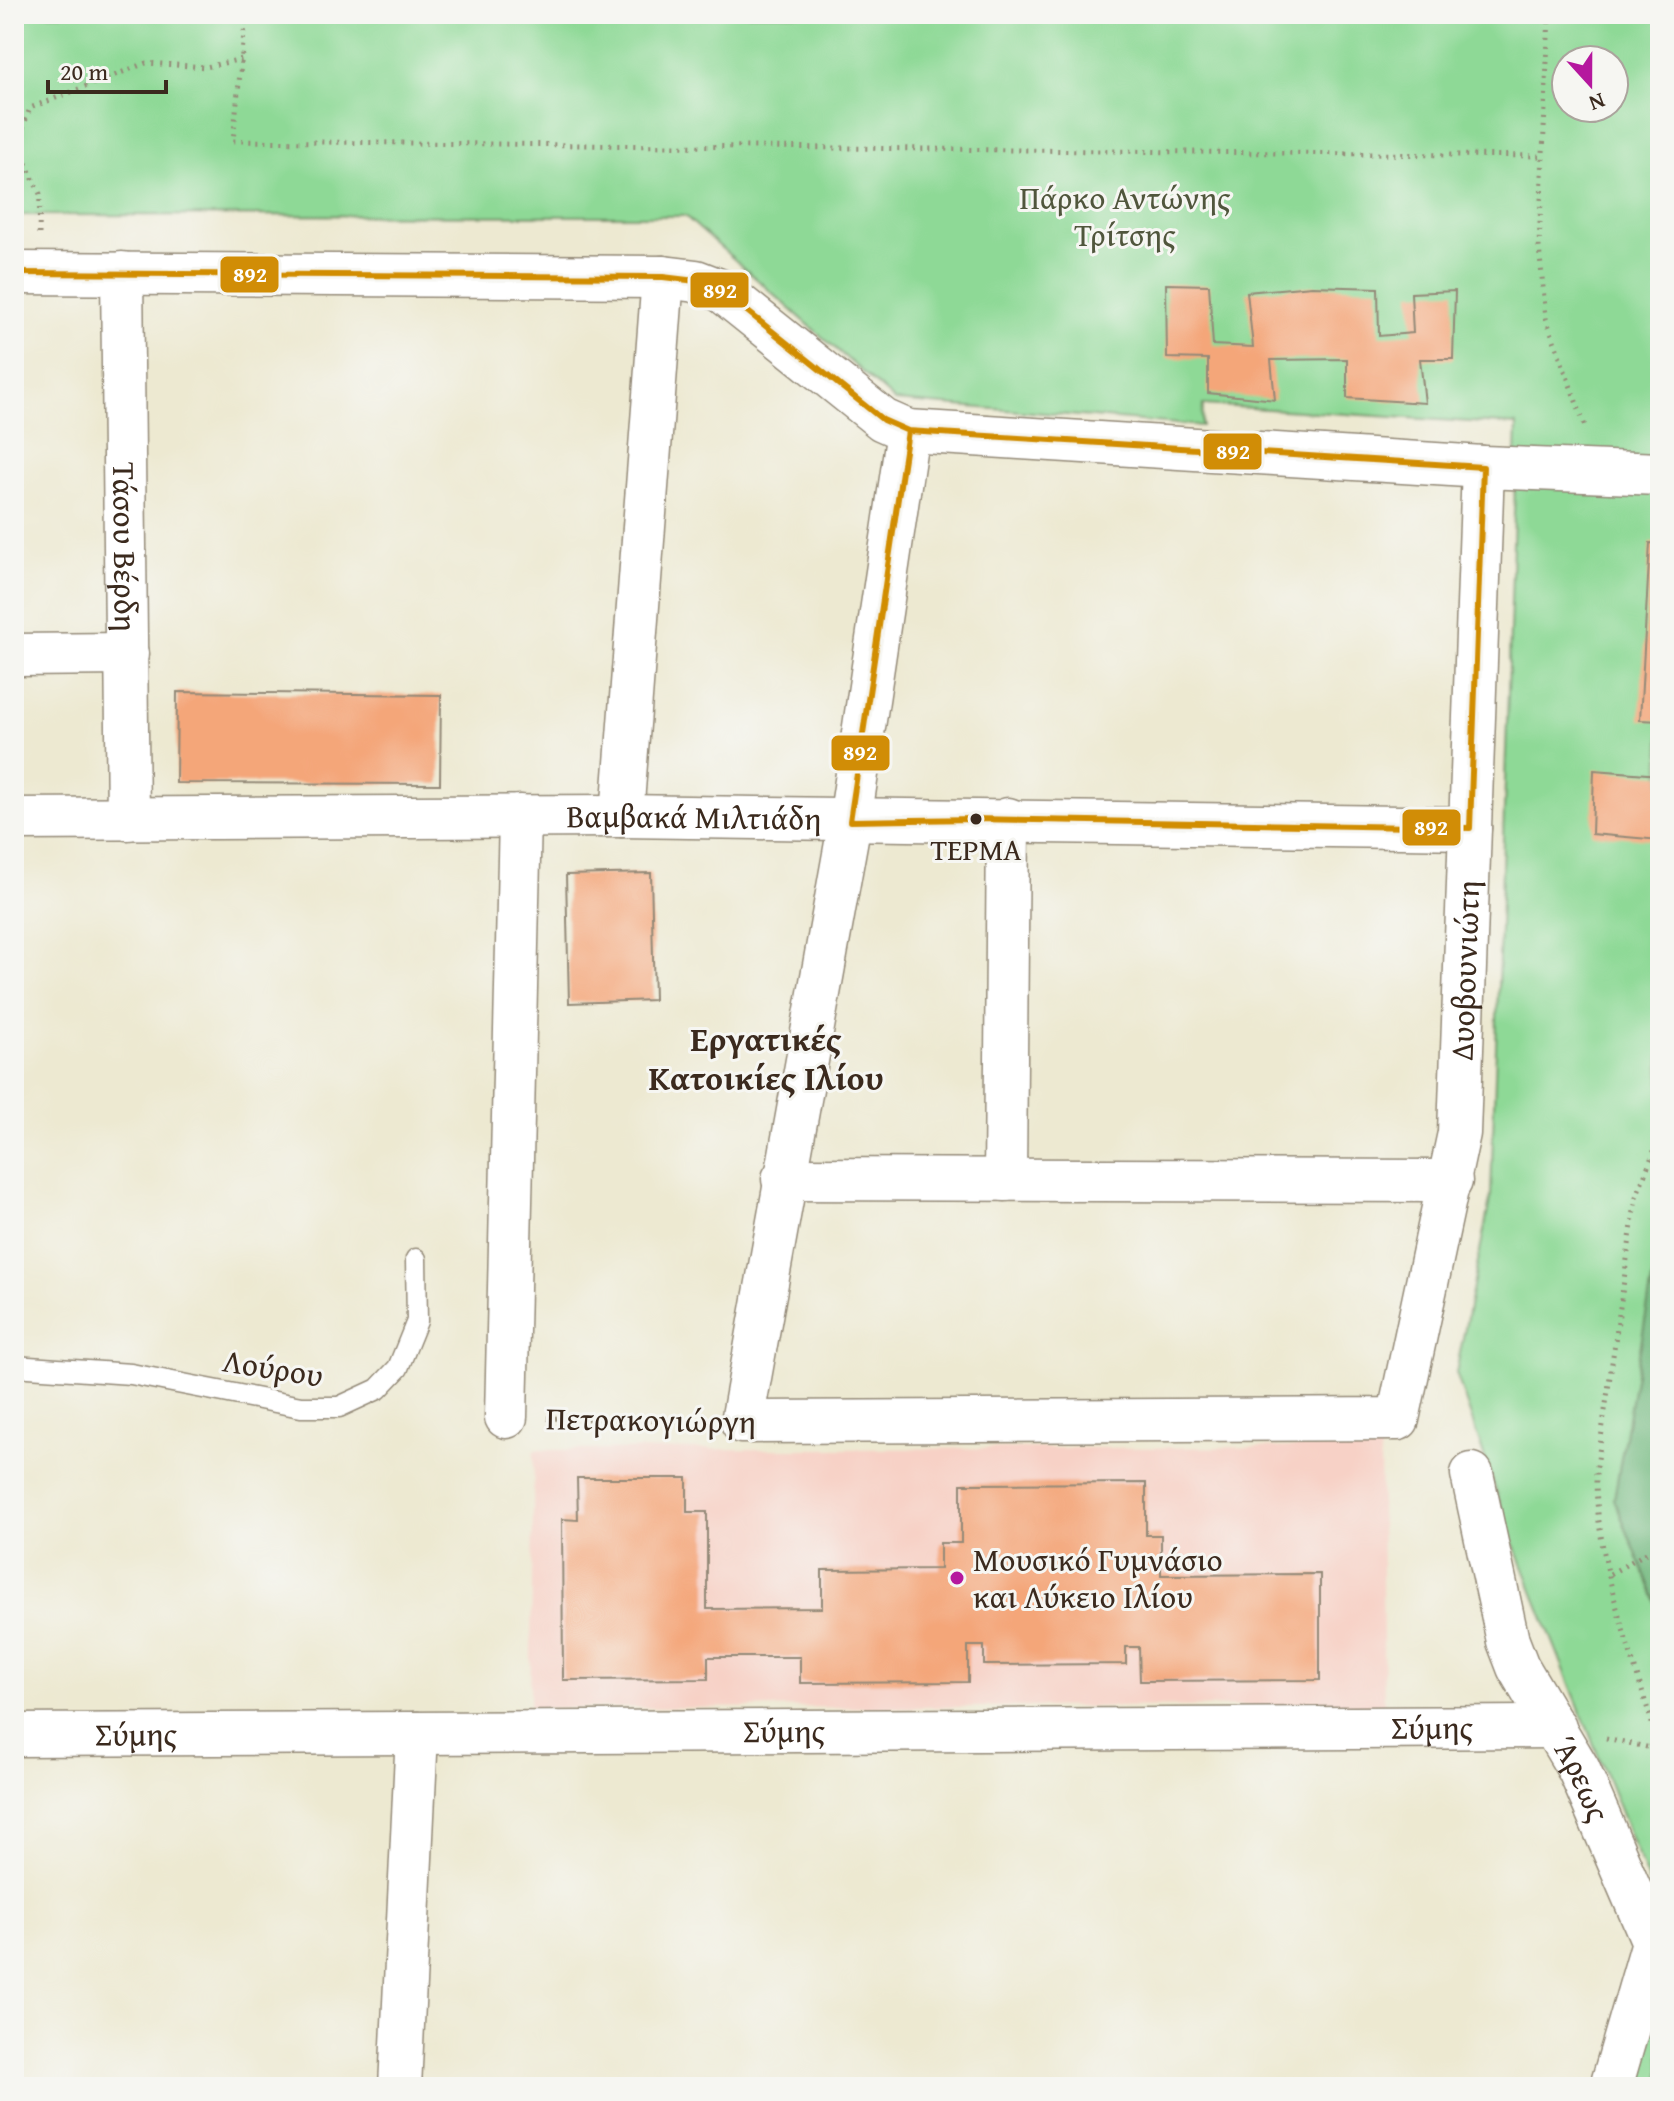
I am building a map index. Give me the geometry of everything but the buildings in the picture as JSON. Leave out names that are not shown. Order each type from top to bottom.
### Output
[{"type":"street","points":[[26,273],[663,277],[696,281],[722,291],[883,420],[908,431],[1483,467],[1660,474]]},
{"type":"street","name":"Τάσου Βέρδη","points":[[122,273],[128,819]]},
{"type":"street","points":[[622,816],[663,277]]},
{"type":"street","points":[[742,1422],[783,1179],[850,821],[908,431]]},
{"type":"street","name":"Δυοβουνιώτη","points":[[1398,1419],[1459,1133],[1483,467]]},
{"type":"street","points":[[14,655],[127,654]]},
{"type":"street","name":"Πετρακογιώργη","points":[[506,1417],[520,816]]},
{"type":"street","name":"Βαμβακά Μιλτιάδη","points":[[14,819],[622,816],[850,821],[1008,819],[1470,828]]},
{"type":"street","points":[[1005,1180],[1008,819]]},
{"type":"street","points":[[783,1179],[1451,1181]]},
{"type":"street","name":"Πετρακογιώργη","points":[[742,1422],[1398,1419]]},
{"type":"street","name":"Άρεως","points":[[1472,1474],[1508,1641],[1518,1667],[1555,1727],[1595,1803],[1653,1942],[1611,2087]]},
{"type":"street","name":"Σύμης","points":[[14,1735],[1555,1727]]},
{"type":"street","points":[[400,2087],[417,1733]]},
{"type":"lane","name":"Λούρου","points":[[14,1366],[131,1374],[301,1407],[339,1407],[378,1389],[398,1368],[417,1321],[416,1259]]},
{"type":"path","points":[[246,14],[233,141],[1541,156]]},
{"type":"path","points":[[1549,14],[1539,246],[1546,318],[1582,421],[1611,470]]},
{"type":"path","points":[[26,273],[40,194],[17,144],[30,108],[146,63],[206,67],[242,59]]},
{"type":"path","points":[[1660,1136],[1636,1197],[1596,1473],[1597,1516],[1610,1574],[1660,1750],[1652,1771],[1653,1787],[1660,1803]]},
{"type":"path","name":"Πετρακογιώργη","points":[[506,1417],[742,1422]]},
{"type":"path","points":[[1610,1574],[1660,1545]]},
{"type":"shaded area","name":"Μουσικό Γυμνάσιο και Λύκειο Ιλίου","points":[[1380,1447],[1384,1706],[530,1708],[534,1450]]},
{"type":"green space","name":"Πάρκο Αντώνης Τρίτσης","points":[[14,14],[1660,14],[1660,1911],[1513,1541],[1456,1373],[1491,1195],[1517,425],[1203,405],[1202,426],[895,401],[685,216],[14,215]]},
{"type":"green space","points":[[1660,1235],[1660,1612],[1614,1499]]},
{"type":"green space","points":[[1660,1970],[1660,2087],[1635,2087]]},
{"type":"transit line","name":"892","points":[[14,273],[663,277],[696,281],[722,291],[883,420],[908,431]]},
{"type":"transit line","name":"892","points":[[908,431],[1483,467],[1470,828],[974,819],[850,821],[908,431]]},
{"type":"place","name":"ΤΕΡΜΑ","points":[[976,819]]},
{"type":"place","name":"Μουσικό Γυμνάσιο και Λύκειο Ιλίου","points":[[957,1578]]},
{"type":"district","name":"Εργατικές Κατοικίες Ιλίου","points":[[766,1058]]}]
